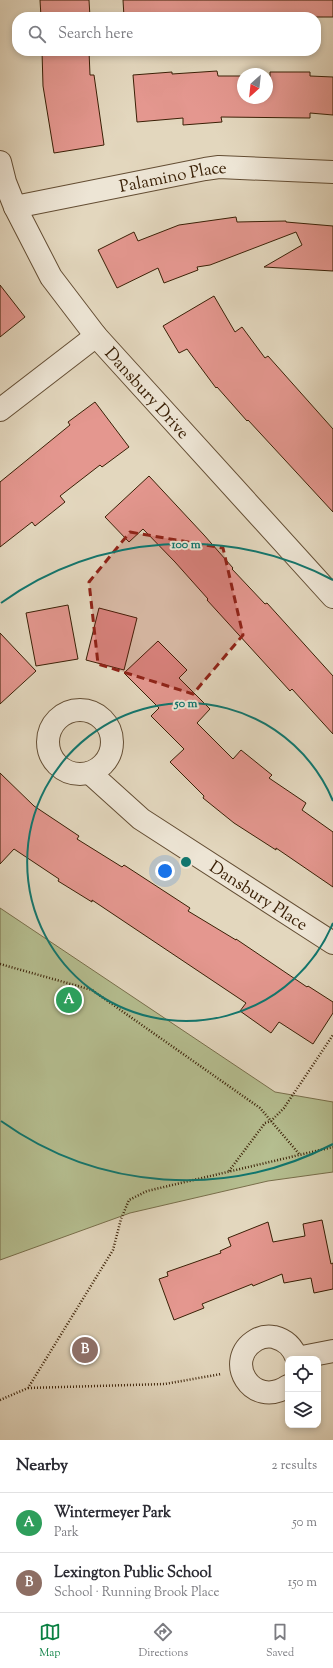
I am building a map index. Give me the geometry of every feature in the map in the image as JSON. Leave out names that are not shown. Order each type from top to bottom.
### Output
[{"type":"street","name":"Dansbury Drive","points":[[0,162],[5,182],[15,207],[51,277],[96,336],[333,597]]},
{"type":"street","name":"Palamino Place","points":[[15,207],[205,168],[218,167],[333,172]]},
{"type":"street","points":[[0,410],[96,336]]},
{"type":"street","name":"Dansbury Place","points":[[90,773],[141,819],[333,943]]},
{"type":"street","points":[[285,1388],[280,1391],[270,1393],[261,1392],[248,1384],[241,1371],[241,1362],[244,1353],[251,1343],[259,1338],[270,1336],[279,1338],[288,1343],[296,1356]]},
{"type":"street","points":[[310,1356],[333,1351]]},
{"type":"path","points":[[0,964],[92,990],[260,1108],[300,1155]]},
{"type":"path","points":[[228,1172],[265,1123],[271,1121],[284,1108],[333,1035]]},
{"type":"path","points":[[28,1388],[114,1250],[121,1219],[129,1200],[147,1191],[333,1147]]},
{"type":"path","points":[[0,1400],[28,1388],[165,1384],[241,1371]]},
{"type":"highlighted area","points":[[130,532],[223,548],[243,635],[193,694],[98,664],[89,582]]},
{"type":"green space","points":[[0,908],[275,1092],[333,1102],[333,1172],[268,1181],[130,1213],[0,1260]]},
{"type":"building","points":[[40,0],[89,0],[90,12],[41,12]]},
{"type":"building","points":[[123,0],[333,0],[333,17],[321,17],[321,12],[124,12]]},
{"type":"building","points":[[42,56],[89,56],[90,75],[94,75],[104,145],[54,153],[43,86]]},
{"type":"building","points":[[217,71],[218,76],[237,76],[237,104],[273,104],[273,72],[310,72],[310,76],[333,77],[333,115],[310,113],[310,118],[221,117],[222,122],[183,125],[183,118],[137,122],[133,75],[172,72],[172,74]]},
{"type":"building","points":[[236,217],[237,222],[286,221],[333,226],[333,271],[264,267],[302,245],[296,232],[210,265],[197,267],[198,270],[164,283],[158,268],[117,288],[98,250],[134,232],[138,241],[179,225]]},
{"type":"building","points":[[0,285],[25,317],[0,337]]},
{"type":"building","points":[[214,296],[235,332],[242,327],[265,358],[268,356],[333,429],[333,512],[217,387],[216,388],[187,349],[179,353],[163,326]]},
{"type":"building","points":[[95,402],[129,447],[102,467],[100,465],[60,496],[65,502],[35,526],[32,522],[0,547],[0,482],[70,425],[68,422]]},
{"type":"building","points":[[149,476],[204,535],[233,568],[232,569],[265,604],[267,603],[333,676],[333,734],[292,689],[290,691],[207,600],[208,599],[175,562],[143,529],[129,542],[105,517]]},
{"type":"building","points":[[68,605],[78,659],[36,666],[26,613]]},
{"type":"building","points":[[99,608],[137,618],[124,670],[86,660]]},
{"type":"building","points":[[0,633],[36,671],[0,704]]},
{"type":"building","points":[[158,641],[187,670],[179,678],[210,709],[197,723],[233,759],[241,750],[272,775],[269,778],[306,803],[302,810],[333,832],[333,887],[276,848],[276,850],[234,823],[203,798],[204,796],[170,762],[184,749],[151,716],[159,708],[124,673]]},
{"type":"building","points":[[0,773],[34,806],[79,836],[77,839],[122,867],[124,865],[190,908],[188,911],[236,939],[307,987],[308,986],[333,1002],[333,1013],[313,1044],[279,1022],[271,1033],[240,1011],[246,1003],[92,900],[92,902],[58,881],[59,879],[14,849],[0,864]]},
{"type":"building","points":[[322,1220],[331,1264],[333,1263],[333,1289],[314,1293],[311,1278],[284,1283],[282,1274],[202,1304],[204,1308],[174,1320],[159,1279],[168,1276],[167,1272],[221,1253],[220,1251],[231,1246],[228,1238],[268,1222],[273,1242],[305,1236],[303,1224]]},
{"type":"place","name":"Wintermeyer Park","points":[[69,1000]]},
{"type":"place","name":"Lexington Public School","points":[[85,1350]]}]
